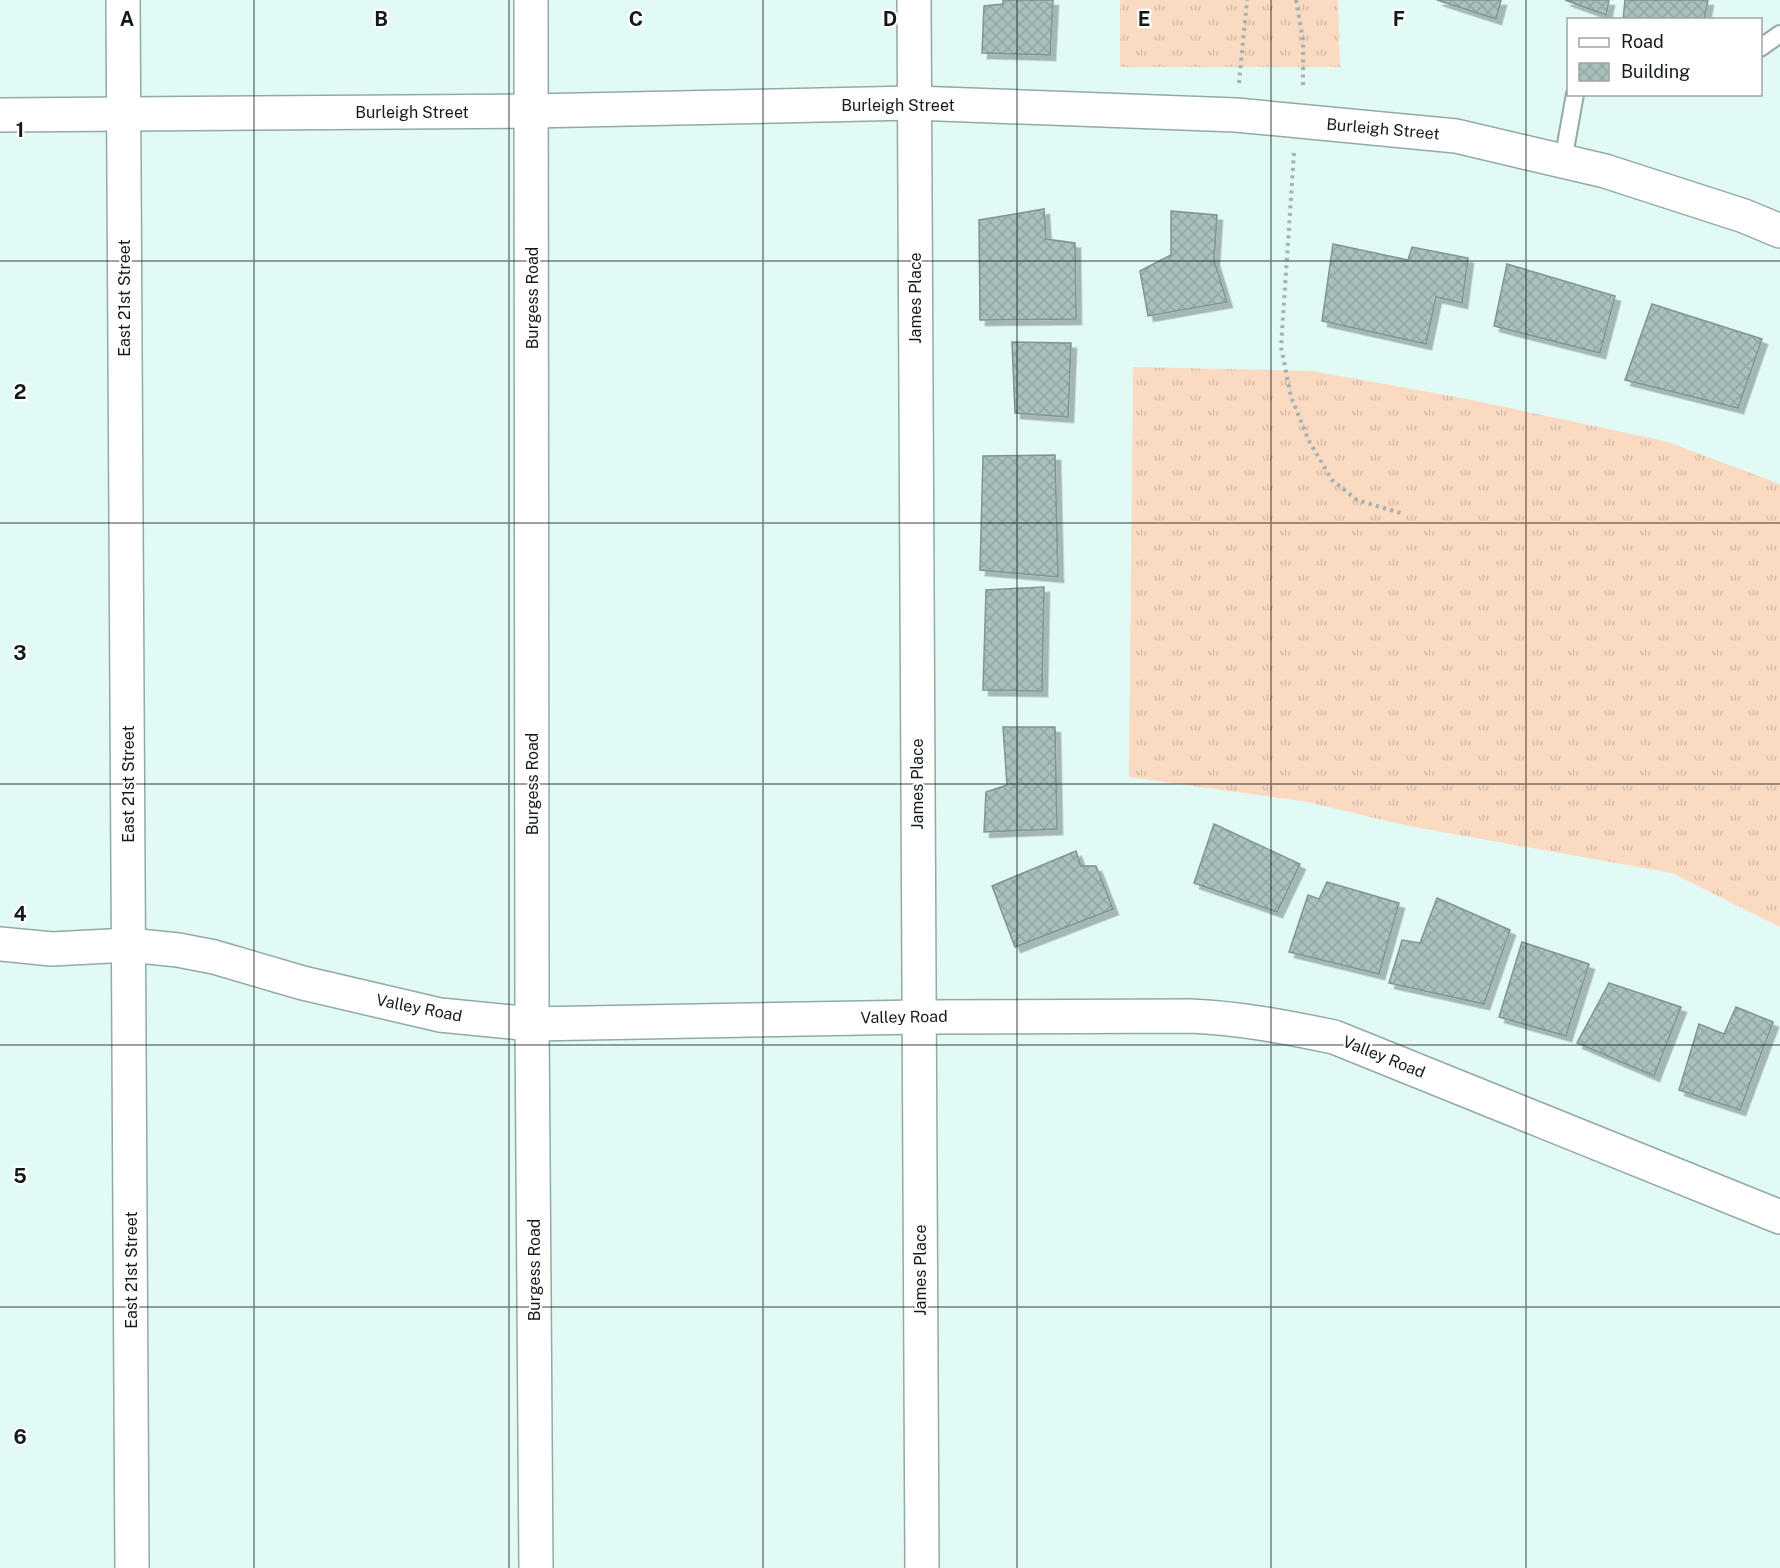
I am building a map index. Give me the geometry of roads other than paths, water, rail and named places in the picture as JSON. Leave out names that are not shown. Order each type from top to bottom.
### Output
[{"type":"street","name":"East 21st Street","points":[[123,0],[132,1568]]},
{"type":"street","name":"Burgess Road","points":[[531,0],[532,1024],[536,1568]]},
{"type":"street","name":"James Place","points":[[914,0],[922,1568]]},
{"type":"street","name":"Burleigh Street","points":[[0,115],[531,111],[914,103],[1236,115],[1456,136],[1605,171],[1744,216],[1780,231]]},
{"type":"street","name":"Valley Road","points":[[0,944],[52,948],[129,945],[178,951],[214,957],[303,982],[440,1015],[532,1024],[919,1017],[1212,1017],[1278,1025],[1334,1037],[1780,1217]]},
{"type":"lane","points":[[1762,47],[1780,34]]},
{"type":"lane","points":[[1563,161],[1575,96]]}]
